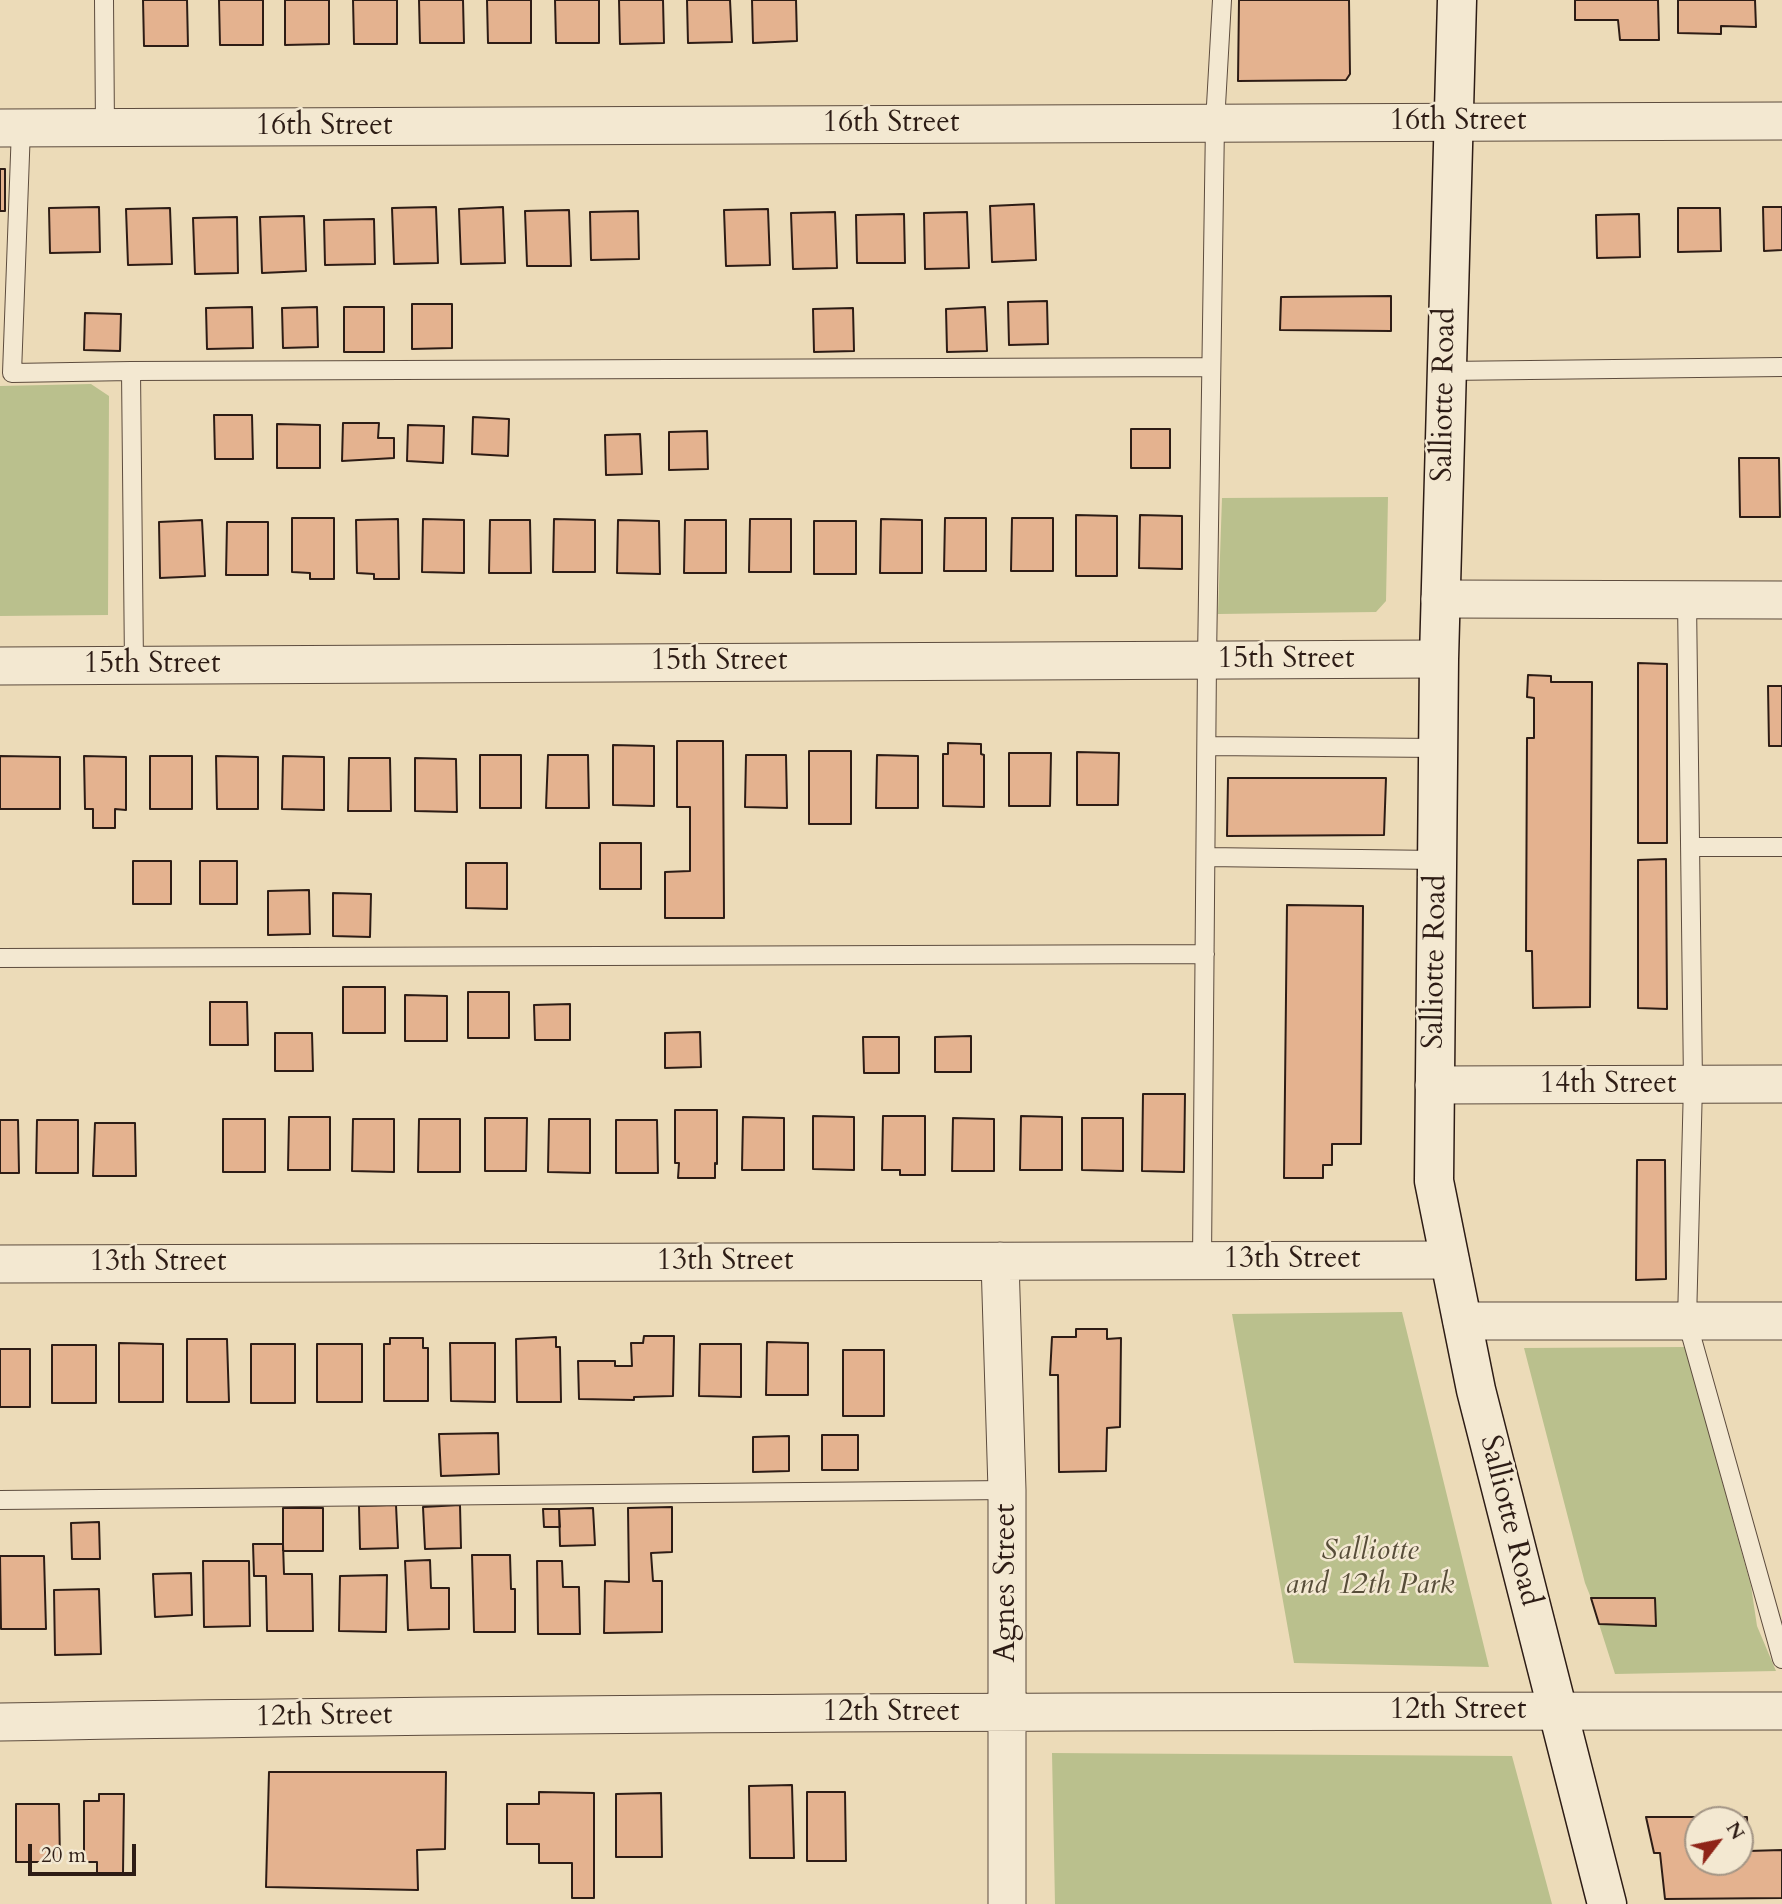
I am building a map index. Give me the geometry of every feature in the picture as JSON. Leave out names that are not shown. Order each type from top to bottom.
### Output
[{"type":"street","name":"Salliotte Road","points":[[1457,0],[1440,599],[1434,1181],[1476,1390],[1607,1904]]},
{"type":"street","name":"16th Street","points":[[10,128],[1782,121]]},
{"type":"street","points":[[1440,599],[1782,600]]},
{"type":"street","name":"15th Street","points":[[0,666],[1439,659]]},
{"type":"street","name":"14th Street","points":[[1434,1085],[1782,1084]]},
{"type":"street","name":"13th Street","points":[[0,1264],[1450,1260]]},
{"type":"street","name":"Agnes Street","points":[[1000,1261],[1007,1490],[1007,1904]]},
{"type":"street","points":[[1462,1321],[1782,1321]]},
{"type":"street","name":"12th Street","points":[[0,1722],[1006,1712],[1782,1711]]},
{"type":"lane","points":[[104,0],[105,128]]},
{"type":"lane","points":[[1202,1261],[1207,660],[1216,123],[1222,0]]},
{"type":"lane","points":[[10,128],[12,373],[1212,366]]},
{"type":"lane","points":[[1446,371],[1782,367]]},
{"type":"lane","points":[[131,371],[134,665]]},
{"type":"lane","points":[[1687,600],[1693,1084],[1687,1321],[1782,1659]]},
{"type":"lane","points":[[1207,746],[1438,748]]},
{"type":"lane","points":[[1690,847],[1782,847]]},
{"type":"lane","points":[[1206,857],[1437,860]]},
{"type":"lane","points":[[0,958],[1205,954]]},
{"type":"lane","points":[[0,1500],[1007,1490]]},
{"type":"green space","points":[[91,384],[109,396],[108,615],[0,616],[0,386]]},
{"type":"green space","points":[[1388,497],[1386,601],[1376,612],[1218,614],[1222,498]]},
{"type":"green space","name":"Salliotte and 12th Park","points":[[1402,1312],[1489,1667],[1294,1663],[1232,1314]]},
{"type":"green space","points":[[1685,1347],[1751,1586],[1757,1626],[1776,1671],[1615,1674],[1599,1624],[1656,1626],[1655,1598],[1591,1598],[1524,1348]]},
{"type":"green space","points":[[1052,1753],[1512,1756],[1552,1904],[1055,1904]]},
{"type":"building","points":[[143,0],[187,0],[188,46],[144,46]]},
{"type":"building","points":[[219,0],[263,0],[263,45],[220,45]]},
{"type":"building","points":[[285,0],[329,0],[329,44],[285,45]]},
{"type":"building","points":[[353,0],[397,0],[397,44],[354,44]]},
{"type":"building","points":[[419,0],[463,0],[464,43],[420,43]]},
{"type":"building","points":[[487,0],[531,0],[531,43],[488,43]]},
{"type":"building","points":[[555,0],[599,0],[599,43],[556,43]]},
{"type":"building","points":[[619,0],[663,0],[664,43],[620,44]]},
{"type":"building","points":[[687,0],[730,0],[732,42],[688,43]]},
{"type":"building","points":[[752,0],[796,0],[797,41],[753,43]]},
{"type":"building","points":[[1239,0],[1349,0],[1350,74],[1346,80],[1238,81]]},
{"type":"building","points":[[1575,0],[1658,0],[1659,40],[1620,40],[1618,20],[1575,20]]},
{"type":"building","points":[[1678,0],[1755,0],[1756,27],[1721,26],[1721,34],[1678,33]]},
{"type":"building","points":[[0,169],[5,169],[5,211],[0,211]]},
{"type":"building","points":[[1034,204],[1036,260],[992,262],[990,206]]},
{"type":"building","points":[[99,207],[100,252],[50,253],[49,208]]},
{"type":"building","points":[[436,207],[438,263],[394,264],[392,208]]},
{"type":"building","points":[[503,207],[505,263],[461,264],[459,209]]},
{"type":"building","points":[[1763,207],[1782,207],[1782,250],[1764,251]]},
{"type":"building","points":[[170,208],[172,264],[128,265],[126,209]]},
{"type":"building","points":[[1678,208],[1720,208],[1721,251],[1678,252]]},
{"type":"building","points":[[768,209],[770,265],[726,266],[724,210]]},
{"type":"building","points":[[569,210],[571,266],[527,266],[525,211]]},
{"type":"building","points":[[638,211],[639,259],[591,260],[590,212]]},
{"type":"building","points":[[835,212],[837,268],[793,269],[791,213]]},
{"type":"building","points":[[967,212],[969,268],[925,269],[924,213]]},
{"type":"building","points":[[904,214],[905,263],[857,263],[856,215]]},
{"type":"building","points":[[1639,214],[1640,257],[1597,258],[1596,215]]},
{"type":"building","points":[[304,216],[306,271],[262,273],[260,217]]},
{"type":"building","points":[[237,217],[238,273],[195,274],[193,218]]},
{"type":"building","points":[[374,219],[375,264],[325,265],[324,220]]},
{"type":"building","points":[[1391,296],[1391,331],[1280,330],[1281,297]]},
{"type":"building","points":[[1047,301],[1048,344],[1009,345],[1008,302]]},
{"type":"building","points":[[412,304],[452,304],[452,348],[412,349]]},
{"type":"building","points":[[252,307],[253,348],[207,349],[206,308]]},
{"type":"building","points":[[317,307],[318,347],[283,348],[282,308]]},
{"type":"building","points":[[344,307],[384,307],[384,352],[344,352]]},
{"type":"building","points":[[985,307],[987,351],[947,352],[946,309]]},
{"type":"building","points":[[853,308],[854,351],[814,352],[813,309]]},
{"type":"building","points":[[85,313],[121,314],[120,351],[84,350]]},
{"type":"building","points":[[214,415],[252,415],[253,459],[215,459]]},
{"type":"building","points":[[473,417],[509,419],[508,456],[472,454]]},
{"type":"building","points":[[343,423],[379,423],[378,438],[394,438],[394,458],[342,461]]},
{"type":"building","points":[[277,424],[320,425],[320,468],[277,468]]},
{"type":"building","points":[[408,425],[444,426],[443,463],[407,461]]},
{"type":"building","points":[[1131,429],[1170,429],[1170,468],[1131,468]]},
{"type":"building","points":[[707,431],[708,469],[669,470],[669,432]]},
{"type":"building","points":[[640,434],[642,474],[606,475],[605,435]]},
{"type":"building","points":[[1739,458],[1779,458],[1780,517],[1740,517]]},
{"type":"building","points":[[1076,515],[1117,516],[1117,576],[1076,576]]},
{"type":"building","points":[[1140,515],[1182,516],[1182,569],[1139,568]]},
{"type":"building","points":[[292,518],[334,518],[334,579],[310,579],[310,573],[292,572]]},
{"type":"building","points":[[945,518],[986,518],[986,571],[944,571]]},
{"type":"building","points":[[1012,518],[1053,518],[1053,571],[1011,571]]},
{"type":"building","points":[[398,519],[399,579],[374,579],[374,574],[357,573],[356,520]]},
{"type":"building","points":[[423,519],[464,520],[464,573],[422,572]]},
{"type":"building","points":[[554,519],[595,520],[595,572],[553,572]]},
{"type":"building","points":[[750,519],[791,519],[791,572],[749,572]]},
{"type":"building","points":[[881,519],[922,520],[922,573],[880,573]]},
{"type":"building","points":[[202,520],[205,576],[160,578],[159,522]]},
{"type":"building","points":[[490,520],[530,520],[531,573],[489,573]]},
{"type":"building","points":[[618,520],[659,521],[660,574],[617,573]]},
{"type":"building","points":[[685,520],[726,520],[726,573],[684,573]]},
{"type":"building","points":[[814,521],[856,521],[856,574],[814,574]]},
{"type":"building","points":[[227,522],[268,522],[268,575],[226,575]]},
{"type":"building","points":[[1638,663],[1667,664],[1667,843],[1638,843]]},
{"type":"building","points":[[1528,675],[1551,676],[1551,682],[1592,682],[1590,1007],[1533,1008],[1532,951],[1526,951],[1527,738],[1534,738],[1534,698],[1527,697]]},
{"type":"building","points":[[1768,686],[1782,686],[1782,746],[1769,746]]},
{"type":"building","points":[[677,741],[723,741],[724,918],[665,918],[665,872],[690,871],[690,807],[677,807]]},
{"type":"building","points":[[948,743],[981,744],[981,754],[984,755],[984,807],[943,806],[943,754],[948,754]]},
{"type":"building","points":[[613,745],[654,746],[654,806],[613,805]]},
{"type":"building","points":[[809,751],[851,751],[851,824],[809,824]]},
{"type":"building","points":[[1077,752],[1119,753],[1118,805],[1077,805]]},
{"type":"building","points":[[1009,753],[1051,753],[1050,806],[1009,806]]},
{"type":"building","points":[[480,755],[521,755],[521,808],[480,808]]},
{"type":"building","points":[[548,755],[588,755],[589,808],[546,808]]},
{"type":"building","points":[[746,755],[786,755],[787,808],[745,807]]},
{"type":"building","points":[[877,755],[918,756],[918,808],[876,808]]},
{"type":"building","points":[[0,756],[60,757],[60,809],[0,809]]},
{"type":"building","points":[[84,756],[126,757],[126,810],[115,809],[115,828],[93,828],[93,809],[85,809]]},
{"type":"building","points":[[150,756],[192,756],[192,809],[150,809]]},
{"type":"building","points":[[216,756],[258,757],[258,809],[217,809]]},
{"type":"building","points":[[283,756],[324,757],[324,810],[282,809]]},
{"type":"building","points":[[349,758],[390,758],[391,811],[348,811]]},
{"type":"building","points":[[415,758],[456,759],[457,812],[415,811]]},
{"type":"building","points":[[1228,778],[1386,778],[1384,835],[1227,836]]},
{"type":"building","points":[[600,843],[641,843],[641,889],[600,889]]},
{"type":"building","points":[[1666,859],[1667,1009],[1638,1008],[1638,860]]},
{"type":"building","points":[[133,861],[171,861],[171,904],[133,904]]},
{"type":"building","points":[[200,861],[237,861],[237,904],[200,904]]},
{"type":"building","points":[[466,863],[507,863],[507,909],[466,908]]},
{"type":"building","points":[[309,890],[310,934],[268,935],[268,891]]},
{"type":"building","points":[[333,893],[371,894],[370,937],[333,936]]},
{"type":"building","points":[[1287,905],[1363,906],[1361,1144],[1332,1144],[1332,1165],[1323,1165],[1323,1178],[1284,1178]]},
{"type":"building","points":[[343,987],[385,987],[385,1033],[343,1033]]},
{"type":"building","points":[[468,992],[509,992],[509,1038],[468,1038]]},
{"type":"building","points":[[405,995],[447,996],[447,1041],[405,1041]]},
{"type":"building","points":[[210,1002],[247,1002],[248,1045],[210,1045]]},
{"type":"building","points":[[570,1004],[570,1040],[535,1040],[534,1005]]},
{"type":"building","points":[[700,1032],[701,1067],[665,1068],[665,1033]]},
{"type":"building","points":[[275,1033],[312,1033],[313,1071],[275,1071]]},
{"type":"building","points":[[971,1036],[971,1072],[935,1072],[935,1037]]},
{"type":"building","points":[[863,1037],[899,1037],[899,1073],[864,1073]]},
{"type":"building","points":[[1143,1094],[1185,1094],[1184,1172],[1142,1171]]},
{"type":"building","points":[[675,1110],[717,1110],[715,1178],[678,1178],[679,1163],[675,1163]]},
{"type":"building","points":[[813,1116],[854,1117],[854,1170],[813,1169]]},
{"type":"building","points":[[883,1116],[925,1116],[925,1175],[900,1175],[900,1170],[882,1170]]},
{"type":"building","points":[[1021,1116],[1062,1117],[1062,1170],[1020,1170]]},
{"type":"building","points":[[289,1117],[330,1117],[330,1170],[288,1170]]},
{"type":"building","points":[[743,1117],[784,1118],[784,1170],[742,1170]]},
{"type":"building","points":[[485,1118],[527,1118],[526,1171],[485,1171]]},
{"type":"building","points":[[953,1118],[994,1119],[994,1171],[952,1171]]},
{"type":"building","points":[[1082,1118],[1123,1118],[1123,1171],[1082,1170]]},
{"type":"building","points":[[223,1119],[265,1119],[265,1172],[223,1172]]},
{"type":"building","points":[[353,1119],[394,1119],[394,1172],[352,1171]]},
{"type":"building","points":[[419,1119],[460,1119],[460,1172],[418,1172]]},
{"type":"building","points":[[549,1119],[590,1119],[590,1173],[548,1172]]},
{"type":"building","points":[[0,1120],[18,1120],[19,1173],[0,1173]]},
{"type":"building","points":[[37,1120],[78,1120],[78,1173],[36,1173]]},
{"type":"building","points":[[616,1120],[657,1120],[658,1173],[616,1173]]},
{"type":"building","points":[[95,1123],[135,1123],[136,1176],[93,1176]]},
{"type":"building","points":[[1637,1160],[1665,1160],[1666,1279],[1636,1280]]},
{"type":"building","points":[[1076,1329],[1107,1329],[1107,1339],[1121,1338],[1120,1427],[1107,1428],[1106,1471],[1059,1472],[1058,1375],[1050,1375],[1052,1337],[1076,1337]]},
{"type":"building","points":[[644,1336],[674,1336],[673,1396],[634,1397],[634,1400],[579,1399],[578,1361],[615,1361],[615,1366],[632,1366],[631,1343],[643,1343]]},
{"type":"building","points":[[556,1337],[556,1347],[560,1347],[561,1402],[517,1402],[516,1339]]},
{"type":"building","points":[[390,1338],[423,1338],[423,1348],[428,1348],[428,1401],[384,1401],[384,1344],[390,1344]]},
{"type":"building","points":[[187,1339],[227,1339],[229,1402],[187,1402]]},
{"type":"building","points":[[767,1342],[808,1343],[808,1395],[766,1395]]},
{"type":"building","points":[[119,1343],[163,1344],[163,1402],[119,1402]]},
{"type":"building","points":[[450,1343],[495,1343],[495,1402],[451,1401]]},
{"type":"building","points":[[251,1344],[295,1344],[295,1403],[251,1403]]},
{"type":"building","points":[[317,1344],[362,1344],[362,1402],[317,1402]]},
{"type":"building","points":[[700,1344],[741,1344],[741,1397],[699,1396]]},
{"type":"building","points":[[52,1345],[96,1345],[96,1403],[52,1403]]},
{"type":"building","points":[[0,1349],[30,1349],[30,1407],[0,1407]]},
{"type":"building","points":[[843,1350],[884,1350],[884,1416],[843,1416]]},
{"type":"building","points":[[498,1433],[499,1474],[441,1476],[439,1434]]},
{"type":"building","points":[[822,1435],[858,1435],[858,1470],[822,1470]]},
{"type":"building","points":[[789,1436],[789,1471],[753,1472],[753,1437]]},
{"type":"building","points":[[396,1505],[398,1548],[360,1549],[359,1506]]},
{"type":"building","points":[[460,1505],[461,1548],[425,1549],[423,1507]]},
{"type":"building","points":[[672,1507],[672,1552],[651,1553],[653,1581],[662,1581],[662,1632],[604,1633],[605,1581],[629,1582],[628,1508]]},
{"type":"building","points":[[283,1508],[323,1508],[323,1551],[283,1551]]},
{"type":"building","points":[[593,1508],[595,1545],[560,1546],[559,1509]]},
{"type":"building","points":[[543,1509],[559,1509],[560,1527],[544,1527]]},
{"type":"building","points":[[99,1522],[100,1559],[72,1559],[71,1523]]},
{"type":"building","points":[[253,1544],[283,1544],[284,1574],[312,1574],[313,1631],[267,1631],[266,1576],[254,1576]]},
{"type":"building","points":[[472,1555],[510,1555],[511,1589],[515,1589],[515,1632],[474,1632]]},
{"type":"building","points":[[0,1556],[44,1556],[46,1629],[1,1629]]},
{"type":"building","points":[[430,1560],[431,1588],[449,1588],[449,1629],[408,1630],[405,1561]]},
{"type":"building","points":[[203,1561],[249,1561],[250,1626],[204,1627]]},
{"type":"building","points":[[537,1561],[562,1561],[563,1587],[579,1587],[580,1634],[538,1634]]},
{"type":"building","points":[[191,1573],[192,1615],[155,1617],[153,1574]]},
{"type":"building","points":[[387,1575],[386,1632],[339,1631],[340,1576]]},
{"type":"building","points":[[99,1589],[101,1654],[55,1655],[54,1590]]},
{"type":"building","points":[[1591,1598],[1655,1598],[1656,1626],[1599,1624]]},
{"type":"building","points":[[269,1772],[446,1772],[445,1849],[417,1850],[418,1890],[266,1887]]},
{"type":"building","points":[[792,1785],[794,1858],[750,1858],[749,1786]]},
{"type":"building","points":[[539,1792],[594,1793],[594,1898],[572,1898],[572,1863],[539,1863],[539,1844],[507,1844],[507,1804],[539,1804]]},
{"type":"building","points":[[807,1792],[845,1792],[846,1861],[807,1861]]},
{"type":"building","points":[[661,1793],[662,1857],[616,1857],[616,1794]]},
{"type":"building","points":[[99,1794],[124,1794],[123,1873],[97,1873],[97,1862],[84,1862],[84,1801],[99,1801]]},
{"type":"building","points":[[16,1804],[59,1804],[60,1862],[16,1862]]},
{"type":"building","points":[[1646,1817],[1684,1817],[1684,1876],[1754,1876],[1754,1851],[1782,1850],[1782,1898],[1665,1899],[1660,1853],[1654,1853]]}]
